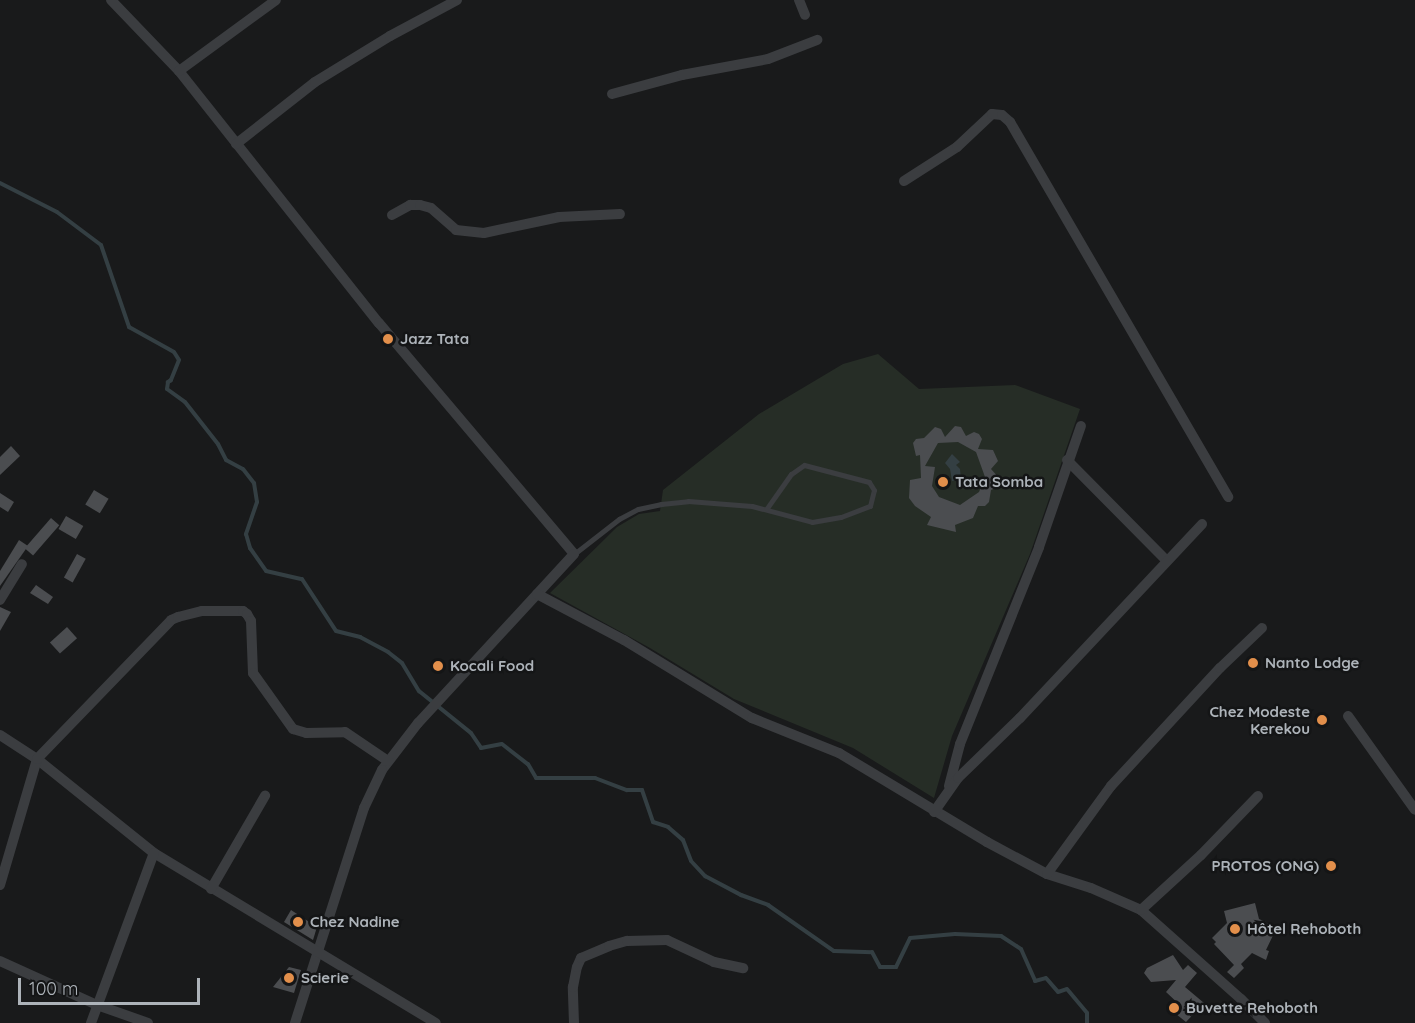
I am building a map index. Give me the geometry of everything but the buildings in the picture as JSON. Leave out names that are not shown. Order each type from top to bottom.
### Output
[{"type":"street","points":[[111,0],[179,71],[379,323],[574,554],[418,723],[388,761],[364,808],[316,951],[295,1023]]},
{"type":"street","points":[[179,71],[276,0]]},
{"type":"street","points":[[237,144],[315,82],[390,36],[458,0]]},
{"type":"street","points":[[799,0],[804,15]]},
{"type":"street","points":[[612,94],[682,75],[768,59],[817,40]]},
{"type":"street","points":[[904,181],[957,147],[992,114],[1002,115],[1010,122],[1228,497]]},
{"type":"street","points":[[392,215],[410,205],[420,204],[431,208],[456,230],[484,233],[559,217],[620,214]]},
{"type":"street","points":[[949,789],[960,744],[1039,547],[1067,460],[1081,426]]},
{"type":"street","points":[[1067,460],[1166,560]]},
{"type":"street","points":[[934,812],[949,789],[1020,718],[1202,524]]},
{"type":"street","points":[[0,600],[22,564]]},
{"type":"street","points":[[537,594],[624,640],[752,718],[839,753],[934,812],[1047,874],[1091,888],[1141,910],[1225,984],[1265,1023]]},
{"type":"street","points":[[0,885],[37,759],[171,620],[202,611],[243,611],[251,621],[253,673],[293,729],[306,734],[345,732],[388,761]]},
{"type":"street","points":[[1047,874],[1111,786],[1221,668],[1262,628]]},
{"type":"street","points":[[1348,716],[1415,810]]},
{"type":"street","points":[[0,735],[37,759],[154,853],[436,1023]]},
{"type":"street","points":[[211,889],[265,796]]},
{"type":"street","points":[[1141,910],[1201,855],[1258,796]]},
{"type":"street","points":[[91,1023],[154,853]]},
{"type":"street","points":[[574,1023],[573,987],[581,958],[609,946],[627,941],[668,940],[714,962],[743,968]]},
{"type":"street","points":[[0,961],[98,1005],[148,1023]]},
{"type":"lane","points":[[574,554],[619,519],[648,507],[688,501],[767,508],[797,520],[818,521],[841,517],[870,506],[874,490],[869,482],[804,465],[791,474],[767,508]]},
{"type":"shaded area","points":[[878,354],[919,389],[1015,385],[1080,409],[1030,554],[952,736],[934,798],[853,748],[734,699],[650,648],[550,593],[617,527],[639,514],[660,511],[663,490],[759,414],[843,364]]},
{"type":"shaded area","points":[[952,454],[960,462],[956,465],[960,469],[961,479],[952,481],[950,469],[945,463]]},
{"type":"waterway","points":[[0,183],[57,212],[101,245],[129,327],[174,352],[179,360],[167,389],[185,402],[218,444],[226,460],[243,469],[254,483],[257,502],[246,534],[250,548],[266,571],[302,579],[336,631],[360,637],[388,652],[402,663],[419,691],[471,733],[481,748],[502,744],[528,764],[536,778],[595,778],[627,790],[642,790],[653,822],[668,827],[683,840],[691,861],[705,876],[741,895],[768,905],[834,951],[872,952],[880,967],[896,967],[910,938],[955,934],[1001,936],[1021,949],[1035,981],[1046,978],[1058,992],[1067,989],[1087,1013],[1087,1023]]},
{"type":"place","name":"Jazz Tata","points":[[388,339]]},
{"type":"place","name":"Tata Somba","points":[[943,482]]},
{"type":"place","name":"Nanto Lodge","points":[[1253,663]]},
{"type":"place","name":"Kocali Food","points":[[438,666]]},
{"type":"place","name":"Chez Modeste Kerekou","points":[[1322,720]]},
{"type":"place","name":"PROTOS (ONG)","points":[[1331,866]]},
{"type":"place","name":"Chez Nadine","points":[[298,922]]},
{"type":"place","name":"Hôtel Rehoboth","points":[[1235,929]]},
{"type":"place","name":"Scierie","points":[[289,978]]},
{"type":"place","name":"Buvette Rehoboth","points":[[1174,1008]]}]
